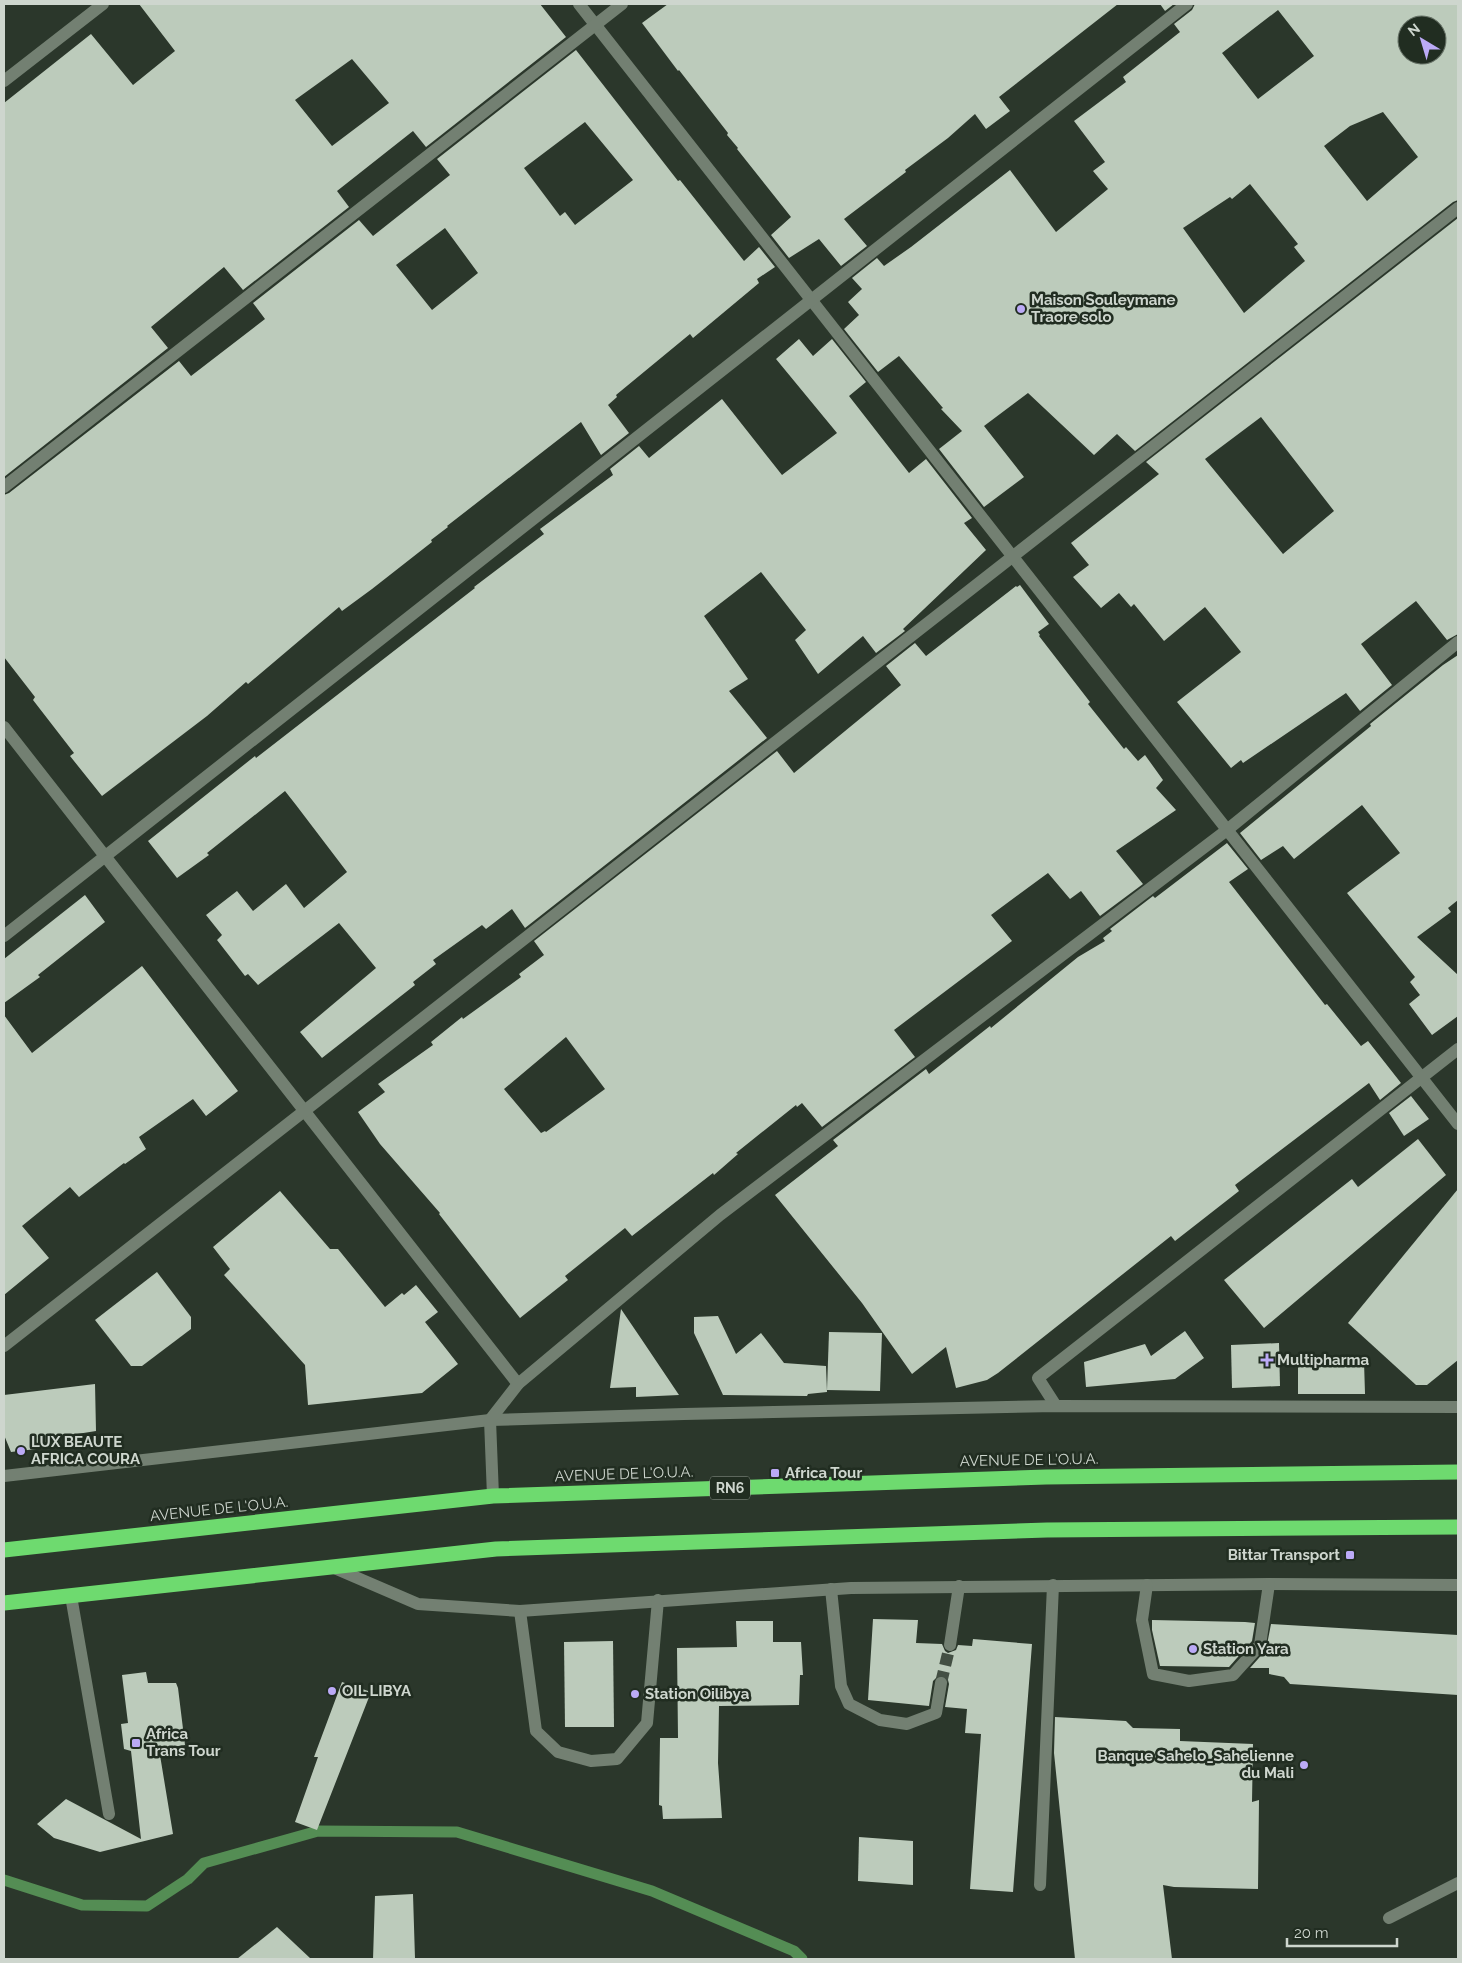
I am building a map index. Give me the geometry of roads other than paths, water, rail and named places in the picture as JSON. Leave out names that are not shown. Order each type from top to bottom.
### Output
[{"type":"highway","name":"AVENUE DE L'O.U.A.","points":[[4,1550],[493,1496],[1046,1476],[1458,1472]]},
{"type":"highway","points":[[4,1603],[496,1549],[1047,1530],[1458,1527]]},
{"type":"street","points":[[4,81],[103,4]]},
{"type":"street","points":[[579,4],[1458,1124]]},
{"type":"street","points":[[4,487],[622,4]]},
{"type":"street","points":[[4,936],[1187,4]]},
{"type":"street","points":[[4,1346],[1458,208]]},
{"type":"street","points":[[493,1496],[490,1420],[518,1384],[720,1214],[1227,830],[1458,642]]},
{"type":"street","points":[[4,727],[518,1384]]},
{"type":"street","points":[[1056,1406],[1038,1378],[1458,1049]]},
{"type":"street","points":[[4,1476],[490,1420],[1056,1406],[1458,1407]]},
{"type":"street","points":[[332,1566],[418,1604],[520,1612],[658,1600],[831,1589],[1053,1585],[1458,1585]]},
{"type":"street","points":[[1146,1585],[1142,1620],[1153,1674],[1189,1681],[1232,1675],[1260,1644],[1269,1584]]},
{"type":"street","points":[[1040,1885],[1053,1585]]},
{"type":"street","points":[[950,1645],[959,1586]]},
{"type":"street","points":[[831,1589],[841,1686],[849,1704],[880,1720],[907,1724],[936,1713],[941,1683]]},
{"type":"street","points":[[71,1596],[109,1814]]},
{"type":"street","points":[[520,1612],[536,1731],[558,1752],[591,1761],[617,1759],[647,1723],[658,1600]]},
{"type":"street","points":[[1389,1918],[1458,1883]]},
{"type":"waterway","points":[[4,1880],[82,1905],[147,1906],[188,1879],[204,1863],[318,1831],[457,1832],[652,1891],[794,1951],[802,1959]]},
{"type":"tunnel","points":[[941,1683],[950,1645]]},
{"type":"place","name":"Maison Souleymane Traore solo","points":[[1021,309]]},
{"type":"place","name":"Multipharma","points":[[1267,1360]]},
{"type":"place","name":"LUX BEAUTE AFRICA COURA","points":[[21,1451]]},
{"type":"place","name":"Africa Tour","points":[[775,1473]]},
{"type":"place","name":"Bittar Transport","points":[[1350,1555]]},
{"type":"place","name":"Station Yara","points":[[1193,1649]]},
{"type":"place","name":"OIL LIBYA","points":[[332,1691]]},
{"type":"place","name":"Station Oilibya","points":[[635,1694]]},
{"type":"place","name":"Africa Trans Tour","points":[[136,1743]]},
{"type":"place","name":"Banque Sahelo_Sahelienne du Mali","points":[[1304,1765]]}]
